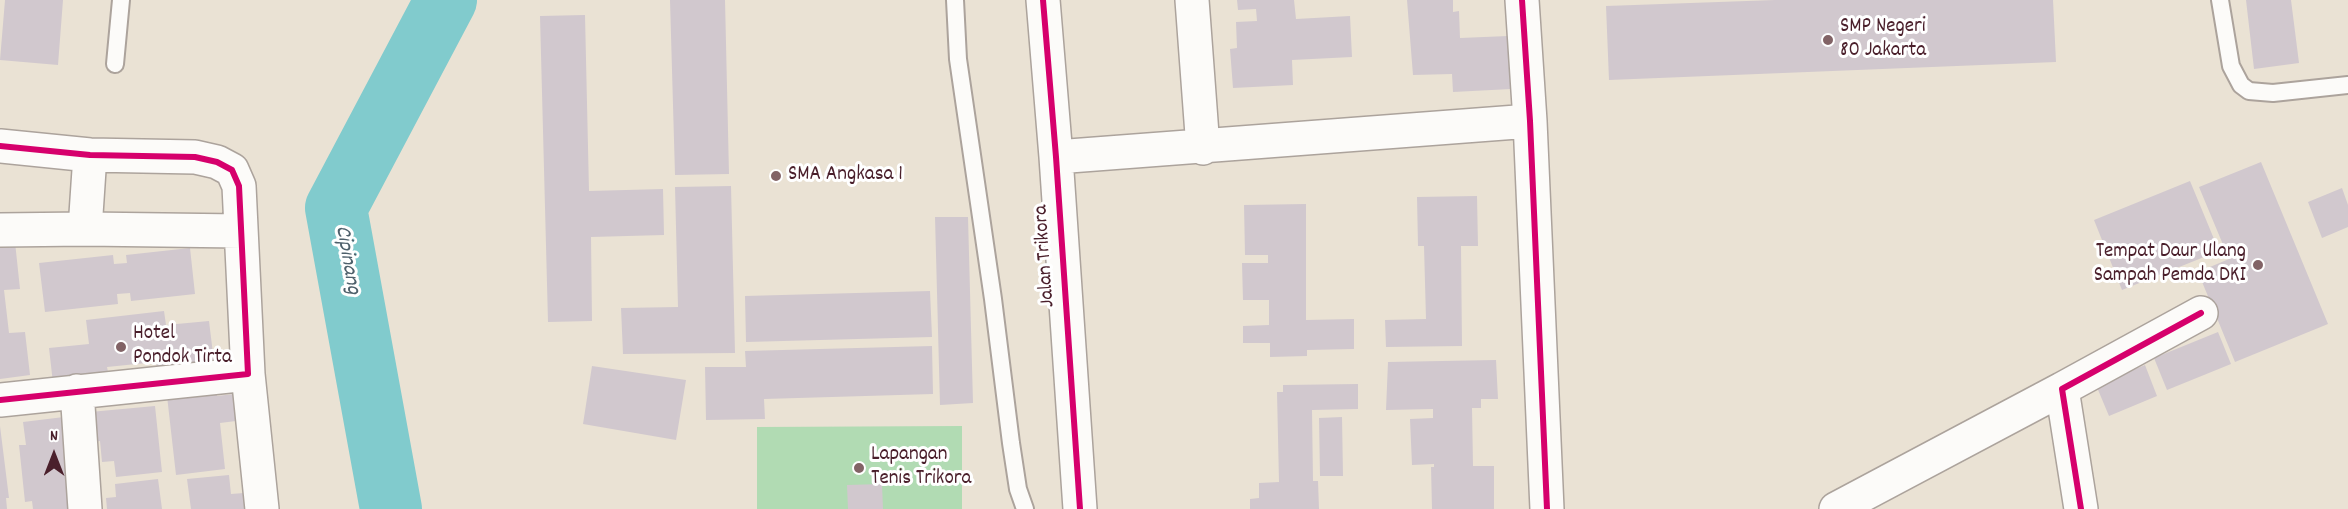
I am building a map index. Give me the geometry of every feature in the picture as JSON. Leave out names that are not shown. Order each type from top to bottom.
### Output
[{"type":"street","name":"Jalan Trikora","points":[[1043,0],[1080,509]]},
{"type":"street","points":[[1192,0],[1203,148]]},
{"type":"street","points":[[1522,0],[1530,121],[1547,509]]},
{"type":"street","points":[[1056,157],[1203,148],[1530,121]]},
{"type":"street","points":[[0,146],[90,155],[195,157],[232,170],[239,186],[248,374],[262,509]]},
{"type":"street","points":[[85,229],[90,155]]},
{"type":"street","points":[[0,230],[241,231]]},
{"type":"street","points":[[1836,509],[2201,313]]},
{"type":"street","points":[[0,400],[248,374]]},
{"type":"street","points":[[2062,389],[2081,509]]},
{"type":"street","points":[[77,391],[85,509]]},
{"type":"lane","points":[[115,64],[122,0]]},
{"type":"lane","points":[[955,0],[958,60],[993,299],[1011,443],[1018,489],[1025,509]]},
{"type":"lane","points":[[2220,0],[2231,66],[2241,85],[2249,91],[2273,93],[2348,85]]},
{"type":"green space","name":"Lapangan Tenis Trikora","points":[[962,426],[962,509],[757,509],[757,427]]},
{"type":"building","points":[[5,0],[63,0],[58,65],[0,60]]},
{"type":"building","points":[[670,0],[725,0],[729,174],[675,175]]},
{"type":"building","points":[[1237,0],[1294,0],[1296,19],[1350,16],[1352,57],[1292,60],[1293,85],[1233,88],[1230,49],[1237,48],[1236,22],[1257,21],[1256,9],[1238,10]]},
{"type":"building","points":[[1407,0],[1453,0],[1453,12],[1459,11],[1460,38],[1508,36],[1511,89],[1453,92],[1452,74],[1413,75]]},
{"type":"building","name":"SMP Negeri 80 Jakarta","points":[[1775,0],[2053,0],[2056,62],[1609,80],[1606,6]]},
{"type":"building","points":[[2246,0],[2291,0],[2299,63],[2254,69]]},
{"type":"building","points":[[585,15],[589,191],[663,189],[664,235],[591,237],[592,321],[548,322],[540,16]]},
{"type":"building","name":"Tempat Daur Ulang Sampah Pemda DKI","points":[[2261,162],[2328,324],[2235,362],[2198,272],[2229,259],[2199,187]]},
{"type":"building","points":[[2190,181],[2219,251],[2122,290],[2094,220]]},
{"type":"building","points":[[731,186],[735,353],[623,354],[621,308],[678,307],[675,187]]},
{"type":"building","points":[[2342,188],[2348,205],[2348,227],[2322,238],[2308,202]]},
{"type":"building","points":[[1477,196],[1478,246],[1461,246],[1462,346],[1386,347],[1385,320],[1426,319],[1424,246],[1418,246],[1417,197]]},
{"type":"building","points":[[1306,204],[1306,320],[1354,319],[1354,349],[1307,350],[1307,356],[1270,357],[1270,343],[1243,343],[1243,326],[1269,325],[1269,300],[1243,300],[1242,263],[1268,263],[1268,255],[1245,255],[1244,205]]},
{"type":"building","points":[[935,217],[968,217],[973,403],[940,405]]},
{"type":"building","points":[[15,242],[20,289],[4,290],[9,333],[25,332],[30,375],[0,379],[0,244]]},
{"type":"building","points":[[190,248],[195,294],[131,301],[130,293],[117,294],[118,304],[45,312],[39,263],[113,255],[114,264],[127,263],[126,255]]},
{"type":"building","points":[[930,291],[932,337],[746,342],[745,296]]},
{"type":"building","points":[[164,311],[166,325],[209,321],[214,362],[157,368],[156,362],[107,367],[109,377],[53,383],[49,348],[89,344],[86,320]]},
{"type":"building","points":[[2218,332],[2231,364],[2167,390],[2154,358]]},
{"type":"building","points":[[932,346],[933,394],[764,399],[765,419],[706,420],[705,367],[746,367],[745,351]]},
{"type":"building","points":[[1496,360],[1498,399],[1481,399],[1481,408],[1472,408],[1473,466],[1494,466],[1494,509],[1432,509],[1431,467],[1434,467],[1434,464],[1412,465],[1410,419],[1433,418],[1433,409],[1386,410],[1388,362]]},
{"type":"building","points":[[2145,365],[2157,396],[2109,416],[2096,385]]},
{"type":"building","points":[[592,366],[686,380],[676,440],[583,424]]},
{"type":"building","points":[[1358,384],[1358,409],[1312,410],[1313,481],[1318,481],[1319,509],[1250,509],[1250,499],[1259,498],[1259,483],[1279,482],[1277,392],[1283,392],[1283,385]]},
{"type":"building","points":[[217,391],[217,396],[234,394],[236,421],[220,423],[225,469],[176,475],[167,396]]},
{"type":"building","points":[[155,406],[162,472],[116,477],[114,461],[102,462],[100,441],[94,442],[90,412]]},
{"type":"building","points":[[72,416],[82,509],[33,509],[32,501],[25,502],[19,445],[26,445],[23,422]]},
{"type":"building","points":[[1342,417],[1343,476],[1320,476],[1319,418]]},
{"type":"building","points":[[0,426],[9,498],[6,498],[7,509],[0,509]]},
{"type":"building","points":[[229,475],[231,494],[244,493],[246,509],[191,509],[187,479]]},
{"type":"building","points":[[158,479],[162,509],[107,509],[106,498],[116,497],[115,484]]},
{"type":"building","points":[[882,484],[883,509],[848,509],[847,485]]},
{"type":"waterway","name":"Cipinang","points":[[391,509],[336,208],[446,0]]},
{"type":"cycle path","points":[[1043,0],[1080,509]]},
{"type":"cycle path","points":[[1522,0],[1530,121],[1547,509]]},
{"type":"cycle path","points":[[0,146],[90,155],[195,157],[217,162],[232,170],[239,186],[248,374],[0,400]]},
{"type":"cycle path","points":[[2081,509],[2062,389],[2201,313]]},
{"type":"place","name":"SMP Negeri 80 Jakarta","points":[[1828,40]]},
{"type":"place","name":"SMA Angkasa 1","points":[[776,176]]},
{"type":"place","name":"Tempat Daur Ulang Sampah Pemda DKI","points":[[2258,265]]},
{"type":"place","name":"Hotel Pondok Tirta","points":[[121,347]]},
{"type":"place","name":"Lapangan Tenis Trikora","points":[[859,468]]}]
